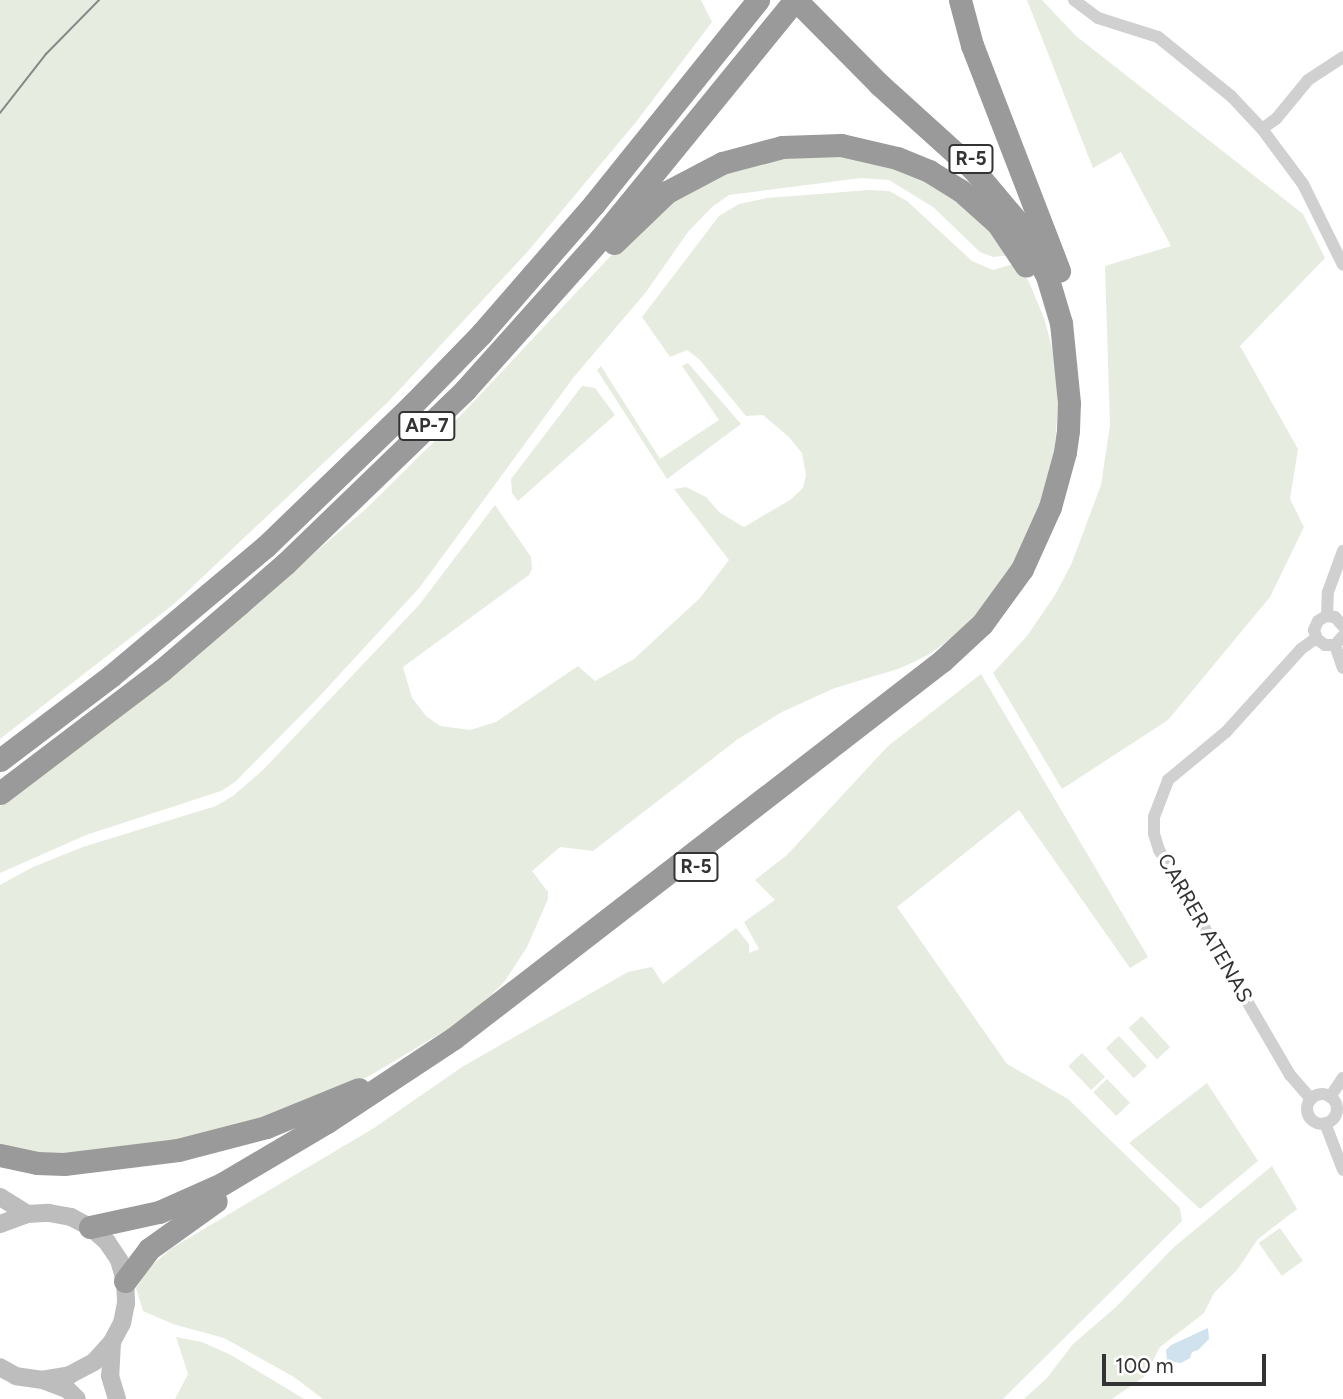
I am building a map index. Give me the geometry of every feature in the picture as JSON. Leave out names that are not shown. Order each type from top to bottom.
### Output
[{"type":"highway","name":"AP-7","points":[[0,760],[111,676],[266,546],[413,404],[481,334],[594,204],[758,0]]},
{"type":"highway","name":"AP-7","points":[[0,793],[162,670],[286,563],[465,390],[600,239],[796,0]]},
{"type":"highway","points":[[90,1227],[142,1217],[204,1193],[327,1122],[416,1063],[564,954],[942,661],[982,624],[1031,554],[1057,485],[1068,429],[1068,393],[1061,323],[1046,276],[1012,214],[966,163],[879,84],[830,28],[796,0]]},
{"type":"highway","name":"R-5","points":[[807,0],[830,28],[962,150],[1003,193],[1036,242],[1070,322]]},
{"type":"highway","name":"R-5","points":[[125,1281],[149,1249],[185,1220],[352,1121],[546,983],[932,680],[988,629],[1036,563],[1066,493],[1081,416],[1079,374],[1065,290],[972,45],[960,0]]},
{"type":"highway","points":[[286,563],[348,513],[408,457],[646,209],[697,174],[742,156],[798,145],[860,148],[914,164],[947,181],[990,215],[1018,251],[1037,287],[1062,348]]},
{"type":"highway","points":[[0,1155],[37,1163],[64,1164],[178,1150],[266,1126],[416,1063]]},
{"type":"main road","points":[[0,1197],[27,1214]]},
{"type":"main road","points":[[0,1224],[27,1214],[49,1213],[71,1217],[90,1227],[113,1251],[125,1281],[126,1303],[122,1324],[112,1342],[94,1362],[82,1369],[70,1375],[43,1380]]},
{"type":"main road","points":[[112,1342],[110,1376],[117,1399]]},
{"type":"main road","points":[[0,1367],[16,1376],[43,1380],[66,1389],[77,1399]]},
{"type":"street","points":[[1073,0],[1098,18],[1158,37],[1221,87],[1262,129],[1313,201],[1343,265]]},
{"type":"street","points":[[1262,129],[1276,119],[1308,80],[1343,57]]},
{"type":"street","points":[[1327,616],[1328,592],[1343,551]]},
{"type":"street","points":[[1343,626],[1335,617],[1327,616],[1315,625],[1316,638],[1325,645],[1339,640],[1343,668]]},
{"type":"street","name":"CARRER ATENAS","points":[[1311,1099],[1286,1069],[1159,850],[1154,834],[1154,817],[1168,780],[1226,732],[1301,649],[1316,638]]},
{"type":"street","points":[[1330,1097],[1343,1078]]},
{"type":"street","points":[[1318,1095],[1330,1097],[1337,1111],[1332,1119],[1325,1123],[1314,1122],[1308,1114],[1311,1099],[1318,1095]]},
{"type":"street","points":[[1325,1123],[1343,1170]]},
{"type":"shaded area","points":[[0,0],[701,0],[712,22],[636,122],[529,250],[388,402],[174,604],[0,739]]},
{"type":"shaded area","points":[[1027,0],[1042,0],[1076,36],[1303,214],[1325,258],[1240,346],[1298,449],[1290,499],[1304,527],[1270,597],[1168,720],[1062,789],[993,673],[1027,636],[1055,595],[1071,565],[1101,485],[1110,425],[1105,266],[1171,246],[1121,152],[1093,168]]},
{"type":"shaded area","points":[[819,153],[859,158],[898,168],[934,185],[966,207],[993,232],[1011,255],[993,257],[980,252],[933,207],[889,180],[861,178],[729,195],[712,207],[688,232],[646,292],[573,378],[420,587],[317,699],[235,782],[221,791],[86,835],[0,873],[0,806],[219,635],[368,507],[462,414],[636,229],[698,182],[775,156]]},
{"type":"shaded area","points":[[869,190],[889,191],[907,201],[972,261],[993,270],[1017,263],[1029,282],[1044,318],[1054,355],[1058,407],[1054,457],[1038,517],[1012,570],[991,600],[956,635],[928,655],[901,668],[835,688],[782,712],[738,739],[593,851],[560,847],[532,871],[548,892],[548,899],[527,947],[505,981],[482,1004],[456,1024],[371,1075],[327,1097],[200,1139],[54,1158],[0,1148],[0,885],[33,867],[83,847],[216,806],[233,796],[264,769],[419,605],[495,505],[531,557],[532,569],[529,575],[403,667],[412,698],[426,716],[440,726],[470,730],[496,722],[578,666],[595,681],[634,659],[700,598],[729,560],[674,489],[686,487],[706,497],[720,513],[744,527],[790,500],[803,488],[806,475],[802,453],[789,437],[763,415],[746,416],[699,359],[687,350],[670,357],[642,317],[719,216],[739,204],[767,198]]},
{"type":"shaded area","points":[[688,363],[741,424],[667,479],[597,370],[601,366],[660,459],[719,420],[682,366]]},
{"type":"shaded area","points":[[582,386],[595,388],[615,415],[518,501],[512,493],[511,479]]},
{"type":"shaded area","points":[[981,674],[1148,957],[1130,968],[1019,810],[897,907],[1007,1064],[1068,1099],[1180,1208],[1182,1221],[1003,1399],[323,1399],[294,1377],[224,1338],[173,1324],[143,1311],[136,1288],[150,1267],[172,1248],[374,1128],[462,1067],[628,972],[652,967],[663,984],[736,928],[749,944],[749,953],[759,949],[744,922],[775,900],[755,880],[787,855],[888,746]]},
{"type":"shaded area","points":[[1142,1016],[1170,1047],[1157,1059],[1129,1028]]},
{"type":"shaded area","points":[[1119,1036],[1147,1066],[1134,1078],[1106,1048]]},
{"type":"shaded area","points":[[1082,1053],[1105,1077],[1091,1090],[1068,1066]]},
{"type":"shaded area","points":[[1107,1079],[1130,1103],[1116,1116],[1093,1092]]},
{"type":"shaded area","points":[[1207,1083],[1258,1161],[1200,1209],[1129,1143]]},
{"type":"shaded area","points":[[1272,1166],[1297,1209],[1258,1239],[1237,1270],[1214,1293],[1204,1313],[1160,1347],[1145,1376],[1112,1399],[1024,1399],[1047,1378],[1073,1344],[1116,1307],[1174,1247]]},
{"type":"shaded area","points":[[1280,1228],[1303,1261],[1282,1276],[1259,1243]]},
{"type":"shaded area","points":[[176,1337],[202,1342],[231,1355],[304,1399],[175,1399],[188,1374]]},
{"type":"water","points":[[1208,1328],[1209,1339],[1192,1352],[1190,1358],[1181,1363],[1167,1361],[1166,1350],[1171,1345]]},
{"type":"tram line","points":[[0,113],[46,54],[99,0]]}]
